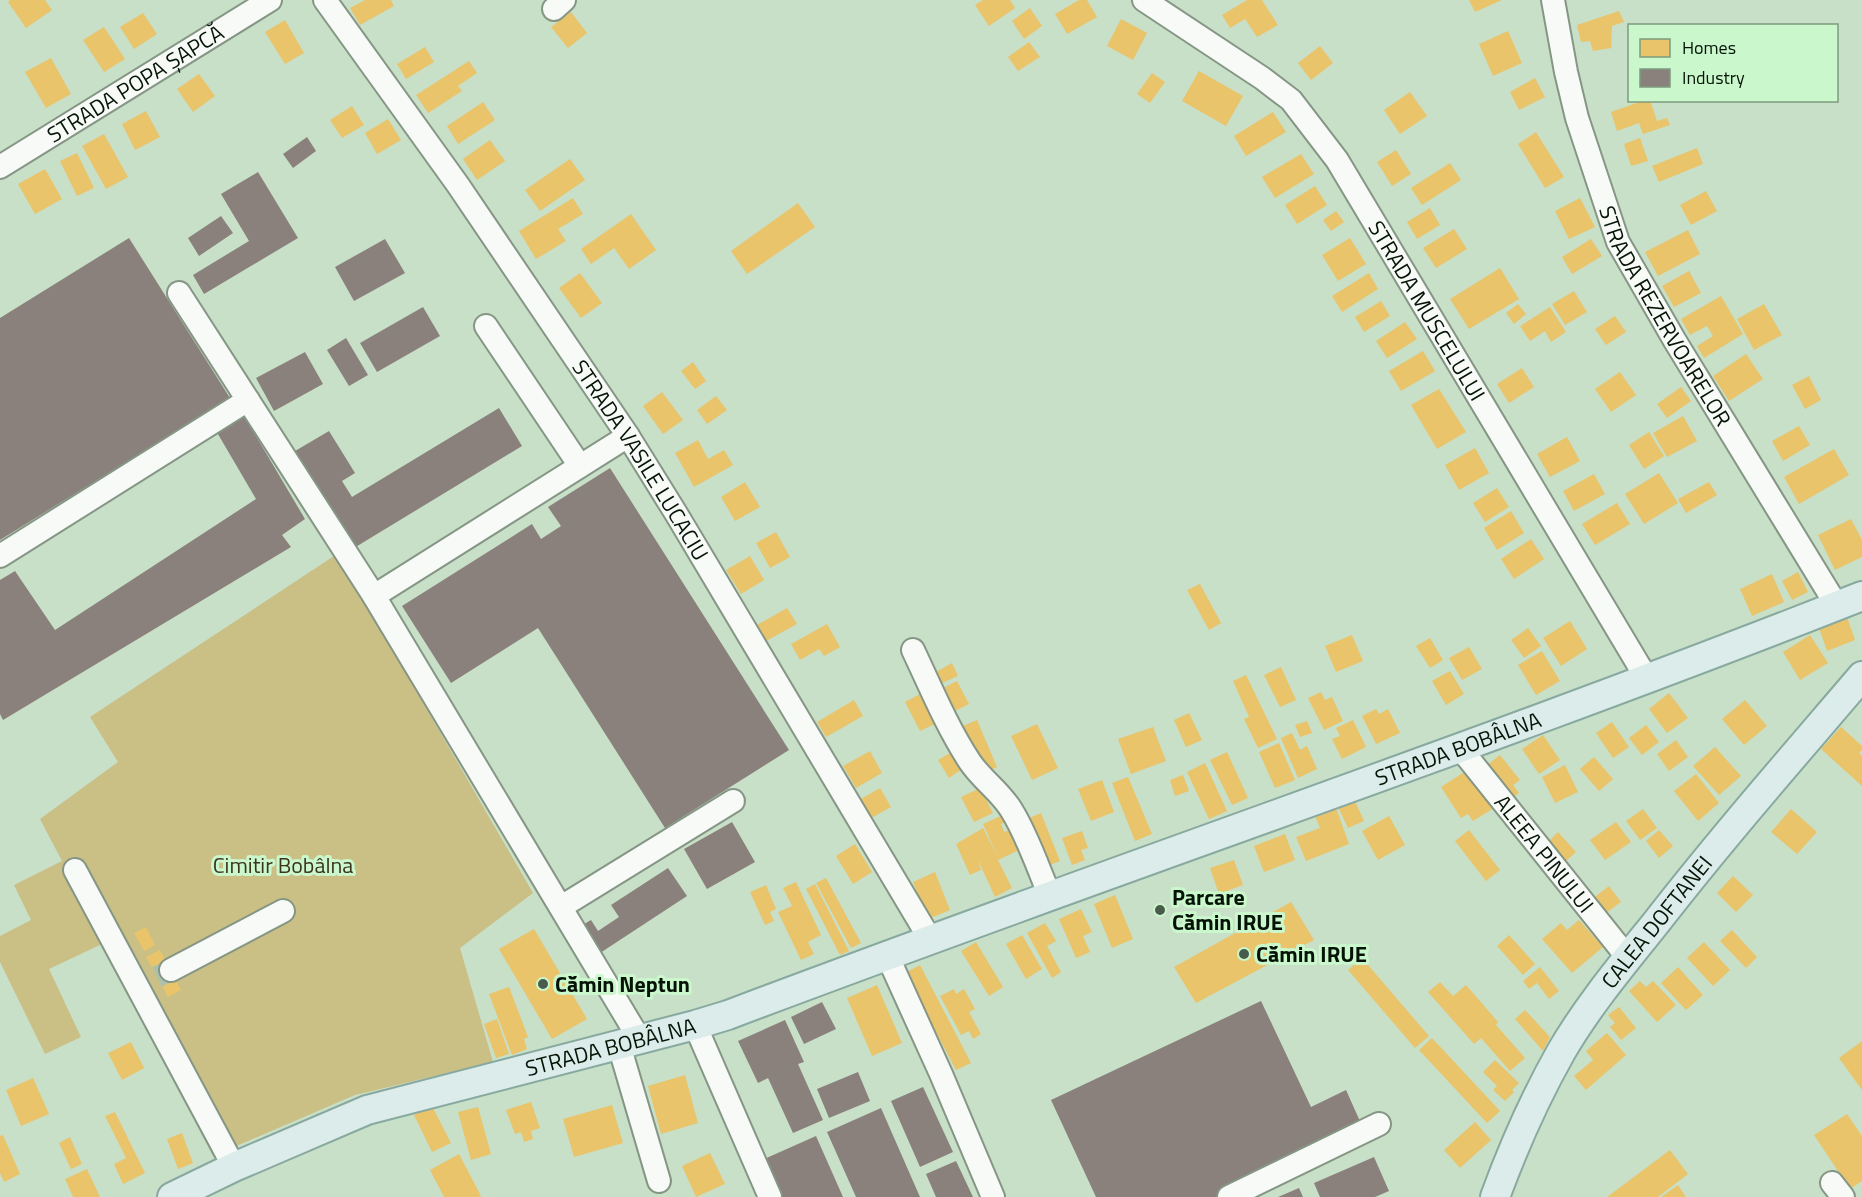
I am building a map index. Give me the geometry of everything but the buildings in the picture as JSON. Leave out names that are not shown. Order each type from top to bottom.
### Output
[{"type":"main road","name":"STRADA BOBÂLNA","points":[[172,1197],[234,1167],[367,1110],[695,1025],[1460,748],[1850,601]]},
{"type":"main road","name":"CALEA DOFTANEI","points":[[1495,1197],[1533,1108],[1562,1052],[1628,958],[1698,869],[1862,676]]},
{"type":"street","name":"STRADA POPA ȘAPCĂ","points":[[0,167],[270,0]]},
{"type":"street","name":"STRADA VASILE LUCACIU","points":[[325,0],[458,185],[628,436],[677,514],[930,939]]},
{"type":"street","name":"STRADA MUSCELULUI","points":[[1144,0],[1262,78],[1291,100],[1310,122],[1337,160],[1647,679]]},
{"type":"street","name":"STRADA REZERVOARELOR","points":[[1553,0],[1577,118],[1618,242],[1674,341],[1850,601]]},
{"type":"street","points":[[179,293],[374,596],[561,907],[630,1042],[659,1181]]},
{"type":"street","points":[[486,327],[580,466]]},
{"type":"street","points":[[0,555],[248,400]]},
{"type":"street","points":[[374,596],[628,436]]},
{"type":"street","points":[[913,650],[949,727],[972,765],[999,792],[1012,811],[1050,896]]},
{"type":"street","name":"ALEEA PINULUI","points":[[1460,748],[1628,958]]},
{"type":"street","points":[[561,907],[733,801]]},
{"type":"street","points":[[75,870],[155,978],[234,1167]]},
{"type":"street","points":[[155,978],[283,911]]},
{"type":"street","points":[[887,955],[993,1197]]},
{"type":"street","points":[[695,1025],[770,1197]]},
{"type":"street","points":[[1229,1197],[1379,1124]]},
{"type":"green space","name":"Cimitir Bobâlna","points":[[337,554],[533,893],[460,948],[493,1062],[355,1095],[213,1156],[104,943],[49,969],[81,1037],[45,1054],[0,962],[0,936],[31,920],[14,885],[62,861],[40,819],[118,762],[90,717]]},
{"type":"tunnel","points":[[157,977],[171,970]]},
{"type":"place","name":"Parcare Cămin IRUE","points":[[1160,910]]},
{"type":"place","name":"Cămin IRUE","points":[[1244,954]]},
{"type":"place","name":"Cămin Neptun","points":[[543,984]]}]
